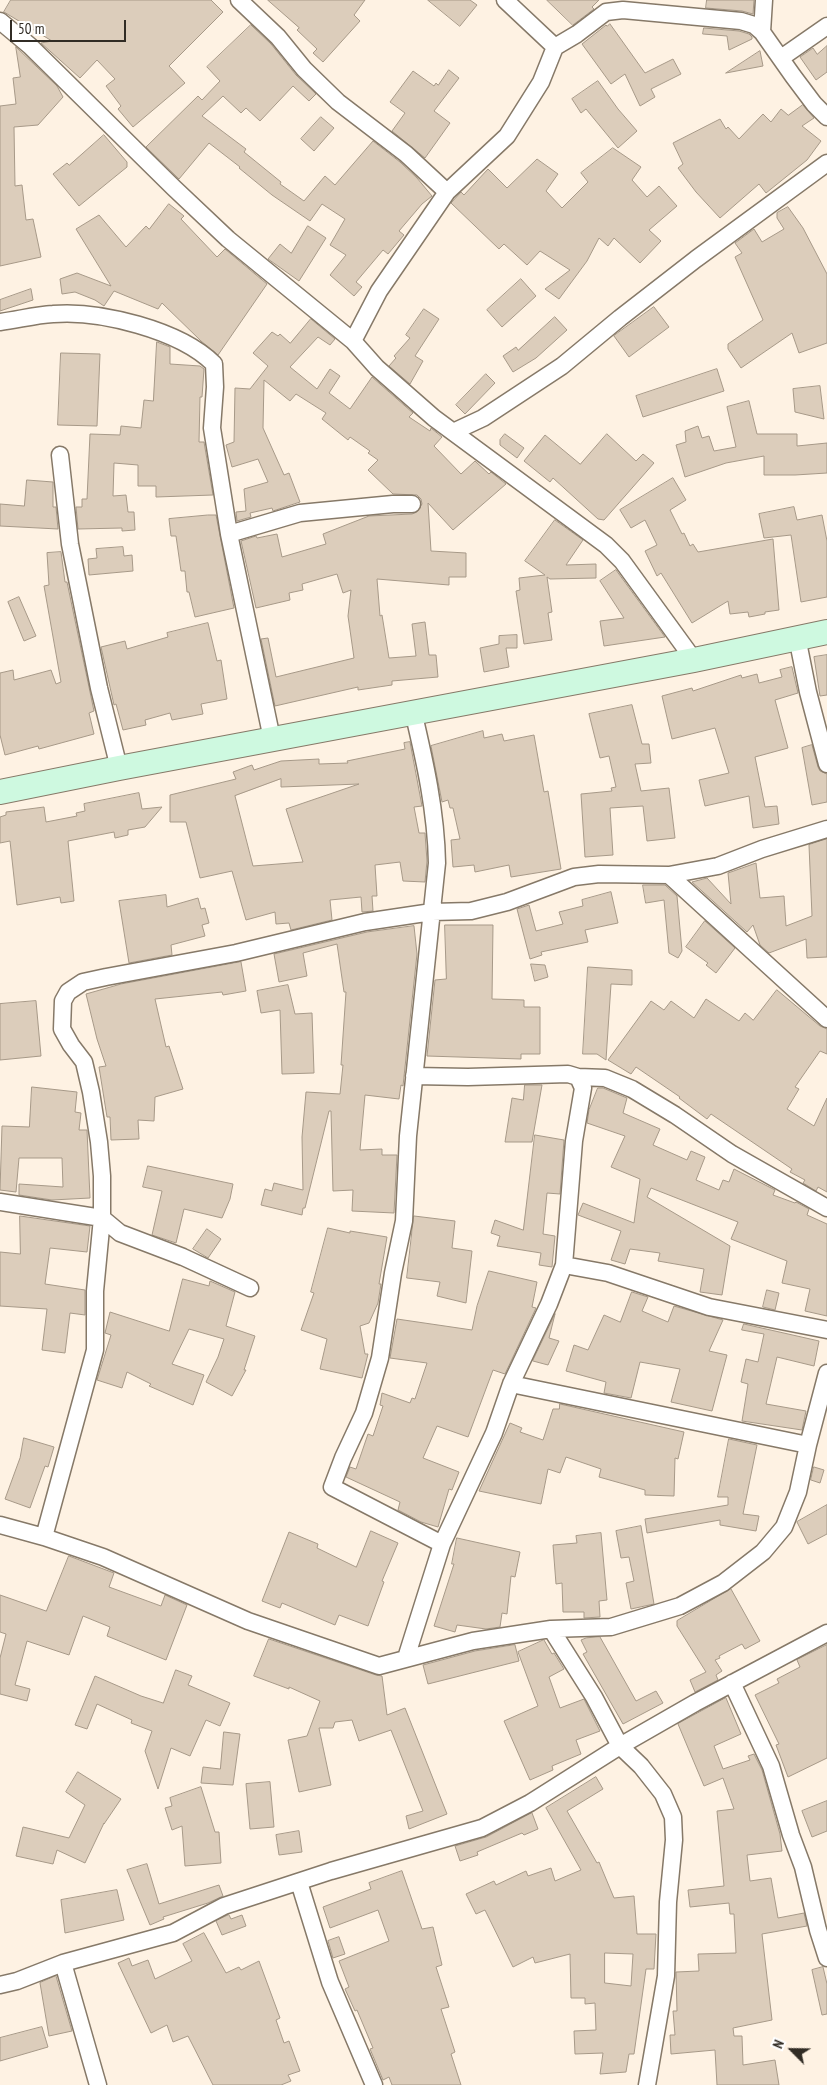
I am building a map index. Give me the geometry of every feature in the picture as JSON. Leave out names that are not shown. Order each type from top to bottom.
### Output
[{"type":"main road","points":[[0,792],[694,660],[827,632]]},
{"type":"street","points":[[239,0],[278,37],[304,69],[338,102],[406,154],[447,192]]},
{"type":"street","points":[[504,0],[555,47]]},
{"type":"street","points":[[762,32],[764,0]]},
{"type":"street","points":[[353,341],[379,291],[447,192],[507,136],[541,82],[555,47],[577,34],[606,12],[623,10],[741,21],[754,25],[762,32],[814,104],[827,117]]},
{"type":"street","points":[[0,21],[30,46],[228,239],[353,341],[377,368],[434,418],[606,545],[622,561],[694,660]]},
{"type":"street","points":[[781,58],[827,26]]},
{"type":"street","points":[[453,432],[483,418],[562,366],[696,259],[827,163]]},
{"type":"street","points":[[0,322],[54,314],[101,315],[151,329],[187,344],[204,354],[214,364],[215,387],[212,428],[229,534],[272,739]]},
{"type":"street","points":[[474,449],[483,418]]},
{"type":"street","points":[[60,455],[71,553],[99,688],[119,768]]},
{"type":"street","points":[[229,534],[300,513],[393,504],[412,504]]},
{"type":"street","points":[[797,637],[808,692],[827,764]]},
{"type":"street","points":[[413,712],[429,783],[436,831],[437,863],[408,1136],[404,1219],[393,1273],[380,1358],[364,1413],[343,1458],[332,1488],[442,1544]]},
{"type":"street","points":[[44,1537],[95,1350],[96,1291],[102,1218],[102,1176],[91,1092],[84,1062],[62,1029],[63,1001],[68,992],[83,982],[106,976],[236,953],[365,922],[432,912],[471,911],[507,902],[574,877],[599,874],[669,875],[718,866],[762,849],[827,829]]},
{"type":"street","points":[[669,875],[827,1019]]},
{"type":"street","points":[[414,1076],[468,1077],[568,1074],[578,1077],[605,1078],[632,1089],[675,1115],[732,1154],[827,1208]]},
{"type":"street","points":[[406,1658],[442,1544],[494,1433],[511,1384],[549,1304],[564,1266],[572,1161],[583,1088],[578,1077]]},
{"type":"street","points":[[0,1202],[102,1218],[120,1234],[183,1257],[250,1288]]},
{"type":"street","points":[[564,1266],[608,1273],[708,1307],[827,1330]]},
{"type":"street","points":[[0,1525],[44,1537],[103,1557],[248,1621],[379,1666],[473,1641],[551,1630],[611,1627],[680,1606],[723,1583],[763,1552],[784,1527],[798,1492],[827,1373]]},
{"type":"street","points":[[511,1384],[808,1445]]},
{"type":"street","points":[[551,1630],[594,1697],[620,1746],[641,1766],[663,1794],[673,1817],[674,1840],[668,1902],[666,1976],[647,2085]]},
{"type":"street","points":[[0,1985],[17,1981],[63,1963],[173,1933],[224,1906],[331,1871],[482,1828],[530,1803],[620,1746],[732,1683],[827,1633]]},
{"type":"street","points":[[732,1683],[771,1766],[803,1867],[818,1930],[827,1958]]},
{"type":"street","points":[[299,1882],[330,1982],[374,2085]]},
{"type":"street","points":[[63,1963],[98,2085]]},
{"type":"building","points":[[11,0],[211,0],[223,12],[169,66],[185,83],[133,127],[118,109],[121,106],[106,86],[115,79],[97,60],[80,78],[41,43],[52,41],[4,12]]},
{"type":"building","points":[[268,0],[365,0],[354,15],[360,21],[323,62],[313,53],[317,49],[297,30],[299,28]]},
{"type":"building","points":[[428,0],[470,0],[477,5],[460,26]]},
{"type":"building","points":[[547,0],[599,0],[592,7],[594,9],[573,25]]},
{"type":"building","points":[[707,0],[754,0],[753,14],[742,11],[706,8]]},
{"type":"building","points":[[610,24],[645,73],[673,59],[681,74],[651,89],[655,97],[640,106],[625,74],[611,84],[582,44],[606,25]]},
{"type":"building","points":[[251,25],[271,44],[296,75],[316,94],[309,101],[293,86],[260,121],[246,108],[241,113],[223,96],[202,116],[246,149],[244,152],[281,182],[280,184],[304,201],[325,176],[335,185],[373,141],[400,162],[432,196],[422,204],[399,231],[404,235],[388,254],[383,250],[356,282],[362,287],[354,296],[330,275],[346,255],[330,245],[345,219],[322,204],[310,221],[272,195],[209,143],[179,179],[146,147],[198,96],[202,100],[220,81],[207,67]]},
{"type":"building","points":[[704,28],[739,31],[749,34],[752,39],[729,50],[727,36],[703,34]]},
{"type":"building","points":[[827,46],[827,72],[816,80],[800,57],[813,48],[817,54]]},
{"type":"building","points":[[16,47],[57,86],[63,97],[38,125],[14,127],[15,186],[22,185],[26,220],[33,219],[41,257],[0,266],[0,106],[16,104],[13,78],[20,77]]},
{"type":"building","points":[[760,51],[763,66],[726,73]]},
{"type":"building","points":[[449,70],[459,78],[434,111],[450,123],[425,158],[392,131],[405,113],[390,102],[413,71],[434,86],[436,83],[438,85]]},
{"type":"building","points":[[598,81],[637,131],[618,148],[586,109],[581,113],[572,99]]},
{"type":"building","points":[[803,105],[814,118],[802,126],[821,141],[807,160],[766,193],[759,184],[720,218],[696,192],[678,168],[683,164],[673,143],[720,119],[726,129],[728,127],[739,139],[763,114],[771,122],[781,109],[788,115]]},
{"type":"building","points":[[321,117],[334,128],[314,151],[301,139]]},
{"type":"building","points":[[104,135],[127,162],[127,167],[79,206],[53,174],[67,163],[69,165]]},
{"type":"building","points":[[613,148],[641,167],[632,180],[647,197],[659,186],[677,206],[649,230],[661,241],[640,263],[614,238],[608,246],[599,238],[587,261],[559,299],[545,289],[570,270],[540,251],[527,265],[504,244],[499,249],[451,203],[461,192],[464,195],[488,169],[507,188],[537,159],[558,174],[546,191],[562,208],[588,182],[581,173]]},
{"type":"building","points":[[169,204],[184,216],[181,219],[217,257],[225,249],[267,284],[218,355],[162,303],[158,309],[114,291],[104,306],[75,292],[62,294],[60,279],[77,273],[111,286],[76,229],[99,215],[126,247],[146,226],[149,229]]},
{"type":"building","points":[[788,207],[803,228],[827,274],[827,343],[799,353],[792,333],[741,368],[728,349],[728,344],[763,320],[735,257],[742,253],[735,243],[754,229],[762,242],[784,229],[777,218],[777,213]]},
{"type":"building","points":[[308,226],[326,238],[299,281],[268,259],[280,244],[291,253]]},
{"type":"building","points":[[521,279],[536,296],[502,327],[487,310]]},
{"type":"building","points":[[31,289],[33,300],[0,311],[0,300]]},
{"type":"building","points":[[654,307],[669,327],[629,357],[614,336]]},
{"type":"building","points":[[424,309],[439,319],[415,356],[423,361],[410,384],[389,366],[396,358],[394,356],[410,338],[406,335]]},
{"type":"building","points":[[555,317],[567,330],[536,358],[513,372],[503,356],[516,347],[518,350]]},
{"type":"building","points":[[311,319],[335,339],[330,345],[318,337],[290,367],[317,389],[330,369],[340,376],[329,393],[350,409],[372,377],[413,413],[409,417],[430,431],[431,428],[442,437],[434,446],[461,474],[475,461],[489,474],[491,472],[506,484],[453,530],[428,503],[431,551],[466,553],[466,577],[449,577],[449,585],[377,579],[380,616],[382,615],[389,658],[416,656],[412,624],[425,622],[429,655],[436,655],[438,677],[392,681],[392,685],[358,690],[358,687],[275,706],[261,639],[268,638],[276,677],[354,658],[348,616],[351,590],[343,593],[337,574],[302,584],[303,590],[289,593],[290,600],[256,608],[241,541],[256,536],[257,538],[277,534],[282,557],[326,544],[323,534],[369,516],[412,514],[417,512],[422,504],[421,499],[417,495],[393,494],[368,470],[378,460],[368,453],[370,451],[350,437],[348,440],[322,419],[326,413],[296,394],[290,401],[264,380],[263,428],[284,475],[289,473],[300,502],[273,511],[272,508],[250,513],[251,517],[237,521],[236,512],[246,511],[244,489],[268,482],[258,459],[232,467],[226,445],[234,442],[235,388],[250,389],[268,366],[253,353],[272,332],[278,336],[280,334],[290,343]]},
{"type":"building","points":[[157,342],[170,347],[170,364],[200,366],[204,369],[202,397],[200,397],[199,442],[204,442],[213,495],[156,497],[156,486],[138,486],[138,465],[114,463],[113,496],[126,495],[128,512],[134,512],[135,530],[122,531],[122,528],[78,529],[76,507],[82,507],[82,499],[87,499],[90,434],[120,435],[121,426],[141,428],[144,400],[153,401]]},
{"type":"building","points":[[61,353],[100,354],[97,426],[58,425]]},
{"type":"building","points":[[717,369],[724,391],[643,417],[636,396]]},
{"type":"building","points":[[486,374],[495,383],[465,414],[456,405]]},
{"type":"building","points":[[820,386],[824,419],[795,412],[793,389]]},
{"type":"building","points":[[749,401],[757,434],[797,434],[797,446],[827,443],[827,473],[764,475],[764,456],[726,463],[685,477],[676,445],[686,442],[685,431],[698,426],[702,438],[709,436],[714,451],[736,447],[727,407]]},
{"type":"building","points":[[505,434],[524,448],[517,458],[500,445],[500,440]]},
{"type":"building","points":[[607,434],[636,461],[643,454],[654,463],[604,520],[598,519],[553,478],[550,482],[524,461],[545,435],[580,464]]},
{"type":"building","points":[[673,478],[686,500],[670,510],[690,546],[693,544],[698,552],[773,539],[779,610],[749,617],[748,612],[730,614],[728,601],[692,623],[661,573],[657,576],[645,551],[657,545],[645,520],[631,528],[620,510]]},
{"type":"building","points":[[27,480],[53,482],[53,507],[56,507],[58,529],[0,526],[0,504],[24,506]]},
{"type":"building","points":[[794,507],[797,520],[822,515],[827,541],[827,597],[801,602],[791,535],[764,538],[759,514]]},
{"type":"building","points":[[216,515],[234,608],[195,617],[189,592],[187,592],[185,571],[181,571],[176,536],[171,536],[169,519]]},
{"type":"building","points":[[555,520],[583,540],[566,565],[596,564],[596,578],[550,579],[547,577],[552,612],[548,613],[552,640],[524,644],[516,591],[520,590],[519,578],[545,575],[525,561]]},
{"type":"building","points":[[123,547],[124,556],[132,555],[133,571],[89,575],[88,559],[97,558],[96,549]]},
{"type":"building","points":[[61,552],[65,582],[67,582],[94,711],[89,713],[94,734],[39,749],[38,746],[5,755],[0,735],[0,673],[13,670],[14,680],[51,670],[56,684],[61,682],[44,586],[49,585],[47,553]]},
{"type":"building","points":[[616,570],[665,637],[604,646],[600,621],[624,618],[600,581]]},
{"type":"building","points":[[19,597],[36,636],[24,641],[8,602]]},
{"type":"building","points":[[208,623],[217,661],[221,660],[227,699],[201,704],[203,714],[172,720],[170,713],[145,720],[146,725],[123,730],[116,704],[114,705],[101,647],[125,641],[127,649],[168,637],[167,633]]},
{"type":"building","points":[[517,635],[517,648],[506,648],[509,667],[484,672],[480,648],[499,644],[499,636]]},
{"type":"building","points":[[827,655],[827,695],[820,696],[814,657]]},
{"type":"building","points":[[792,667],[798,693],[775,700],[788,748],[755,757],[765,807],[777,806],[779,824],[753,828],[749,796],[705,806],[699,780],[729,773],[715,728],[672,739],[662,696],[692,688],[693,691],[741,675],[742,678],[757,674],[759,683],[782,677],[780,670]]},
{"type":"building","points":[[632,705],[642,744],[649,744],[651,763],[635,764],[641,791],[669,788],[675,838],[647,841],[643,806],[610,808],[613,855],[585,857],[581,794],[612,791],[611,788],[616,787],[609,756],[600,758],[589,714]]},
{"type":"building","points":[[483,731],[484,738],[502,734],[504,741],[534,735],[544,792],[548,791],[561,869],[511,877],[509,865],[475,872],[474,865],[453,867],[451,840],[460,839],[453,808],[450,808],[448,800],[442,802],[431,746]]},
{"type":"building","points":[[410,742],[422,806],[414,807],[419,833],[425,833],[427,861],[425,882],[403,881],[400,862],[375,865],[377,896],[372,896],[373,911],[362,912],[361,897],[330,900],[332,920],[291,930],[289,923],[276,924],[275,912],[246,920],[232,871],[200,878],[186,822],[170,822],[170,795],[236,779],[233,772],[252,765],[254,770],[281,761],[319,759],[319,764],[348,763],[347,761],[405,749],[404,743]],"holes":[[[281,779],[281,787],[359,784],[286,809],[303,862],[253,866],[235,796]]]},
{"type":"building","points":[[812,745],[820,771],[827,774],[827,802],[812,805],[802,748]]},
{"type":"building","points":[[139,793],[142,809],[162,807],[145,827],[128,830],[128,835],[115,838],[114,832],[68,841],[74,901],[61,903],[60,897],[17,905],[10,841],[0,843],[0,817],[6,815],[6,812],[44,807],[46,822],[77,816],[76,813],[85,811],[84,804]]},
{"type":"building","points":[[827,839],[827,957],[807,958],[806,939],[769,953],[760,945],[753,925],[747,932],[692,882],[707,878],[731,904],[728,873],[756,863],[760,898],[784,896],[786,926],[812,916],[809,845]]},
{"type":"building","points":[[643,885],[665,885],[677,896],[682,951],[678,958],[669,953],[664,900],[646,903]]},
{"type":"building","points":[[611,892],[618,923],[585,930],[588,942],[541,952],[542,955],[530,959],[517,909],[529,905],[536,931],[563,924],[559,912],[583,906],[582,900]]},
{"type":"building","points":[[166,895],[167,907],[198,898],[201,909],[205,908],[209,923],[202,925],[205,936],[171,945],[172,955],[129,963],[119,901]]},
{"type":"building","points":[[705,921],[735,948],[716,973],[706,965],[708,963],[686,947]]},
{"type":"building","points":[[445,925],[493,925],[492,999],[524,1000],[524,1007],[540,1007],[540,1054],[521,1054],[521,1059],[427,1056],[435,980],[446,979]]},
{"type":"building","points":[[414,926],[417,954],[403,1086],[401,1085],[399,1099],[365,1095],[360,1150],[382,1149],[382,1155],[397,1155],[394,1213],[352,1211],[353,1190],[333,1191],[331,1111],[329,1111],[302,1215],[261,1205],[265,1189],[272,1191],[274,1183],[303,1190],[302,1137],[306,1092],[340,1094],[343,1065],[341,1065],[346,992],[344,992],[337,944],[303,953],[307,976],[279,982],[274,954],[367,932]]},
{"type":"building","points":[[241,962],[246,991],[223,995],[222,992],[155,999],[166,1047],[169,1046],[183,1089],[155,1097],[154,1121],[138,1120],[139,1139],[111,1140],[110,1117],[107,1117],[99,1067],[106,1066],[86,994],[121,984]]},
{"type":"building","points":[[531,964],[545,965],[548,977],[535,981]]},
{"type":"building","points":[[588,967],[632,970],[632,985],[611,984],[606,1060],[597,1054],[583,1054]]},
{"type":"building","points":[[288,985],[295,1014],[312,1013],[314,1073],[282,1074],[280,1010],[261,1013],[257,991]]},
{"type":"building","points":[[777,990],[820,1026],[827,1029],[827,1054],[820,1051],[795,1087],[799,1089],[787,1109],[814,1126],[827,1098],[827,1192],[818,1187],[816,1191],[803,1183],[805,1180],[790,1172],[792,1169],[711,1114],[707,1119],[680,1097],[636,1067],[631,1074],[608,1060],[651,1001],[664,1010],[671,1001],[694,1018],[706,999],[739,1021],[745,1013],[753,1020]]},
{"type":"building","points":[[36,1001],[41,1056],[0,1060],[0,1004]]},
{"type":"building","points":[[525,1085],[542,1085],[532,1142],[505,1142],[512,1098],[523,1100]]},
{"type":"building","points":[[32,1087],[77,1092],[75,1112],[81,1113],[79,1130],[87,1130],[90,1198],[52,1200],[19,1195],[19,1184],[63,1187],[62,1158],[19,1158],[16,1192],[0,1190],[2,1126],[29,1127]]},
{"type":"building","points":[[598,1088],[603,1088],[627,1098],[623,1113],[660,1129],[653,1145],[687,1160],[691,1151],[705,1157],[696,1180],[719,1190],[723,1180],[729,1182],[734,1169],[775,1190],[773,1195],[796,1202],[809,1209],[807,1215],[827,1224],[827,1316],[805,1311],[810,1289],[782,1283],[787,1261],[731,1239],[738,1222],[651,1188],[647,1197],[730,1246],[722,1295],[700,1292],[704,1269],[658,1261],[660,1253],[630,1249],[625,1264],[611,1260],[621,1231],[578,1215],[583,1203],[634,1223],[640,1179],[611,1167],[625,1136],[587,1123],[589,1110]]},
{"type":"building","points":[[535,1135],[564,1140],[560,1194],[547,1193],[543,1234],[555,1236],[552,1267],[539,1265],[541,1253],[497,1246],[500,1236],[491,1233],[495,1220],[523,1230]]},
{"type":"building","points":[[148,1166],[233,1184],[230,1199],[222,1218],[184,1209],[176,1243],[152,1235],[162,1191],[143,1187]]},
{"type":"building","points":[[20,1216],[90,1226],[87,1252],[50,1248],[45,1284],[85,1290],[85,1315],[70,1313],[65,1353],[42,1350],[47,1309],[0,1306],[0,1252],[20,1254]]},
{"type":"building","points":[[414,1216],[455,1221],[452,1248],[472,1251],[466,1303],[437,1296],[440,1282],[407,1278]]},
{"type":"building","points":[[328,1228],[350,1233],[350,1231],[387,1237],[379,1284],[381,1284],[378,1303],[369,1323],[360,1326],[365,1354],[368,1354],[362,1378],[320,1369],[327,1339],[301,1330],[314,1293],[311,1292]]},
{"type":"building","points":[[207,1229],[221,1239],[208,1258],[193,1249]]},
{"type":"building","points":[[489,1271],[537,1282],[532,1307],[536,1308],[505,1374],[493,1370],[468,1437],[437,1426],[423,1458],[459,1472],[452,1490],[449,1489],[438,1527],[421,1522],[398,1510],[400,1502],[346,1477],[350,1467],[356,1469],[368,1434],[373,1436],[383,1406],[380,1405],[382,1393],[410,1403],[412,1398],[415,1399],[427,1363],[390,1358],[397,1319],[472,1330],[477,1306]]},
{"type":"building","points":[[183,1279],[209,1286],[210,1281],[235,1292],[226,1326],[255,1336],[244,1370],[246,1370],[232,1396],[206,1382],[224,1339],[189,1329],[172,1364],[204,1375],[193,1405],[149,1386],[151,1384],[127,1372],[122,1388],[97,1380],[111,1335],[105,1333],[110,1312],[169,1331]]},
{"type":"building","points":[[767,1290],[779,1293],[775,1310],[763,1307]]},
{"type":"building","points":[[632,1292],[648,1297],[642,1311],[668,1322],[674,1306],[723,1320],[709,1351],[727,1355],[712,1411],[671,1402],[680,1369],[640,1362],[631,1398],[604,1393],[606,1382],[566,1371],[574,1345],[588,1350],[604,1315],[620,1322]]},
{"type":"building","points":[[555,1314],[549,1338],[559,1341],[548,1365],[533,1361]]},
{"type":"building","points":[[744,1324],[819,1341],[814,1366],[777,1357],[766,1404],[806,1411],[802,1430],[742,1421],[748,1384],[741,1382],[746,1359],[758,1362],[764,1334],[742,1330]]},
{"type":"building","points":[[560,1404],[684,1432],[678,1459],[675,1458],[674,1496],[645,1495],[645,1490],[599,1477],[601,1469],[566,1457],[560,1473],[548,1469],[541,1504],[479,1491],[510,1423],[522,1428],[520,1432],[543,1440],[553,1409],[559,1409]]},
{"type":"building","points":[[24,1438],[54,1447],[48,1467],[45,1466],[30,1508],[5,1499],[20,1458]]},
{"type":"building","points":[[729,1439],[757,1445],[743,1514],[759,1516],[756,1531],[720,1525],[720,1520],[647,1533],[645,1519],[728,1505],[728,1497],[718,1497]]},
{"type":"building","points":[[814,1467],[824,1470],[820,1483],[811,1480]]},
{"type":"building","points":[[827,1505],[827,1534],[808,1544],[797,1522]]},
{"type":"building","points":[[641,1526],[654,1604],[631,1609],[626,1583],[634,1581],[629,1557],[621,1558],[616,1531]]},
{"type":"building","points":[[371,1531],[398,1543],[382,1581],[384,1582],[368,1626],[339,1615],[335,1625],[282,1603],[280,1608],[262,1601],[289,1532],[318,1544],[317,1548],[356,1567]]},
{"type":"building","points":[[601,1533],[607,1600],[599,1601],[600,1617],[584,1618],[584,1612],[563,1612],[562,1583],[556,1584],[553,1545],[577,1543],[576,1536]]},
{"type":"building","points":[[457,1538],[520,1552],[515,1577],[511,1576],[507,1614],[502,1613],[500,1627],[486,1629],[457,1625],[455,1632],[434,1626],[454,1564],[452,1564]]},
{"type":"building","points":[[69,1556],[114,1573],[109,1587],[161,1606],[165,1595],[187,1605],[166,1660],[107,1636],[110,1627],[83,1616],[69,1655],[27,1641],[15,1685],[30,1689],[27,1701],[0,1694],[0,1658],[6,1634],[0,1632],[0,1595],[46,1611]]},
{"type":"building","points":[[731,1589],[760,1641],[745,1649],[742,1644],[719,1656],[720,1658],[715,1660],[722,1671],[716,1675],[718,1680],[695,1692],[690,1680],[706,1672],[677,1626],[677,1621]]},
{"type":"building","points":[[600,1637],[636,1701],[656,1691],[663,1703],[623,1724],[583,1654],[587,1652],[581,1640]]},
{"type":"building","points":[[269,1639],[382,1676],[387,1715],[405,1708],[447,1814],[409,1829],[406,1816],[423,1811],[391,1730],[359,1741],[352,1720],[335,1722],[333,1728],[319,1728],[331,1785],[299,1792],[288,1740],[307,1736],[320,1701],[289,1687],[289,1689],[254,1676]]},
{"type":"building","points":[[544,1640],[564,1669],[549,1677],[560,1708],[584,1699],[600,1731],[576,1740],[581,1754],[552,1766],[553,1770],[530,1780],[504,1721],[538,1706],[518,1652]]},
{"type":"building","points":[[515,1645],[519,1661],[428,1684],[423,1665],[475,1651]]},
{"type":"building","points":[[827,1645],[827,1758],[788,1777],[776,1745],[779,1744],[755,1695],[779,1683],[777,1679],[800,1667],[797,1660]]},
{"type":"building","points":[[176,1670],[192,1676],[188,1685],[230,1703],[220,1726],[206,1720],[190,1756],[171,1748],[158,1789],[145,1751],[152,1731],[131,1723],[132,1720],[97,1704],[87,1729],[75,1725],[95,1676],[141,1696],[163,1703]]},
{"type":"building","points":[[726,1698],[741,1734],[714,1746],[723,1769],[750,1760],[748,1756],[754,1754],[762,1770],[780,1834],[782,1851],[747,1855],[750,1881],[771,1878],[778,1918],[804,1913],[807,1926],[762,1934],[772,2020],[733,2028],[734,2036],[742,2036],[743,2065],[775,2060],[779,2085],[717,2085],[715,2050],[671,2054],[670,2035],[675,2035],[673,2011],[677,2011],[676,1972],[699,1971],[698,1954],[736,1953],[734,1914],[730,1914],[729,1903],[690,1907],[688,1890],[724,1886],[717,1811],[734,1809],[723,1778],[704,1786],[678,1724]]},
{"type":"building","points":[[224,1732],[240,1734],[233,1785],[201,1783],[203,1767],[220,1769]]},
{"type":"building","points":[[78,1772],[121,1799],[104,1823],[85,1863],[57,1850],[53,1864],[16,1856],[23,1827],[69,1838],[85,1805],[66,1792]]},
{"type":"building","points":[[596,1777],[603,1789],[567,1811],[597,1863],[599,1862],[614,1898],[634,1896],[637,1934],[656,1934],[654,1969],[646,1969],[634,2054],[629,2054],[626,2072],[600,2074],[603,2053],[575,2054],[574,2031],[596,2030],[595,2003],[585,2004],[585,1998],[571,1998],[570,1954],[535,1963],[533,1957],[513,1967],[485,1910],[476,1914],[466,1894],[494,1881],[496,1885],[526,1871],[528,1876],[551,1868],[555,1881],[581,1870],[546,1808]],"holes":[[[605,1953],[633,1954],[631,1986],[605,1983]]]},
{"type":"building","points":[[270,1782],[274,1827],[250,1829],[246,1784]]},
{"type":"building","points":[[201,1787],[215,1832],[219,1832],[221,1863],[185,1866],[182,1826],[172,1830],[165,1808],[172,1806],[170,1798]]},
{"type":"building","points":[[827,1801],[827,1831],[812,1837],[802,1811]]},
{"type":"building","points":[[532,1813],[538,1829],[524,1835],[522,1833],[477,1852],[478,1855],[460,1861],[455,1846],[486,1837]]},
{"type":"building","points":[[299,1831],[302,1852],[279,1855],[276,1835]]},
{"type":"building","points":[[147,1864],[159,1904],[219,1885],[223,1896],[208,1903],[163,1917],[164,1919],[150,1925],[127,1870]]},
{"type":"building","points":[[402,1871],[422,1929],[433,1927],[442,1965],[436,1967],[449,2007],[441,2009],[455,2052],[451,2054],[461,2085],[392,2085],[389,2077],[383,2080],[370,2049],[373,2048],[357,2010],[355,2011],[345,1989],[349,1987],[339,1961],[389,1941],[378,1910],[330,1928],[323,1907],[371,1889],[369,1883]]},
{"type":"building","points":[[117,1890],[124,1920],[65,1933],[61,1900]]},
{"type":"building","points":[[229,1915],[231,1919],[242,1915],[246,1926],[222,1935],[216,1921]]},
{"type":"building","points":[[204,1933],[226,1973],[239,1967],[241,1970],[259,1961],[280,2018],[276,2020],[284,2043],[289,2041],[300,2071],[288,2075],[291,2081],[281,2085],[213,2085],[188,2036],[173,2042],[167,2025],[151,2033],[118,1963],[129,1958],[132,1966],[148,1960],[155,1979],[192,1961],[183,1944]]},
{"type":"building","points":[[339,1937],[345,1954],[333,1958],[328,1941]]},
{"type":"building","points":[[823,1967],[827,1984],[827,2014],[822,2015],[812,1970]]},
{"type":"building","points":[[56,1976],[72,2031],[49,2036],[40,1983]]},
{"type":"building","points":[[42,2027],[48,2047],[0,2061],[0,2038]]}]
